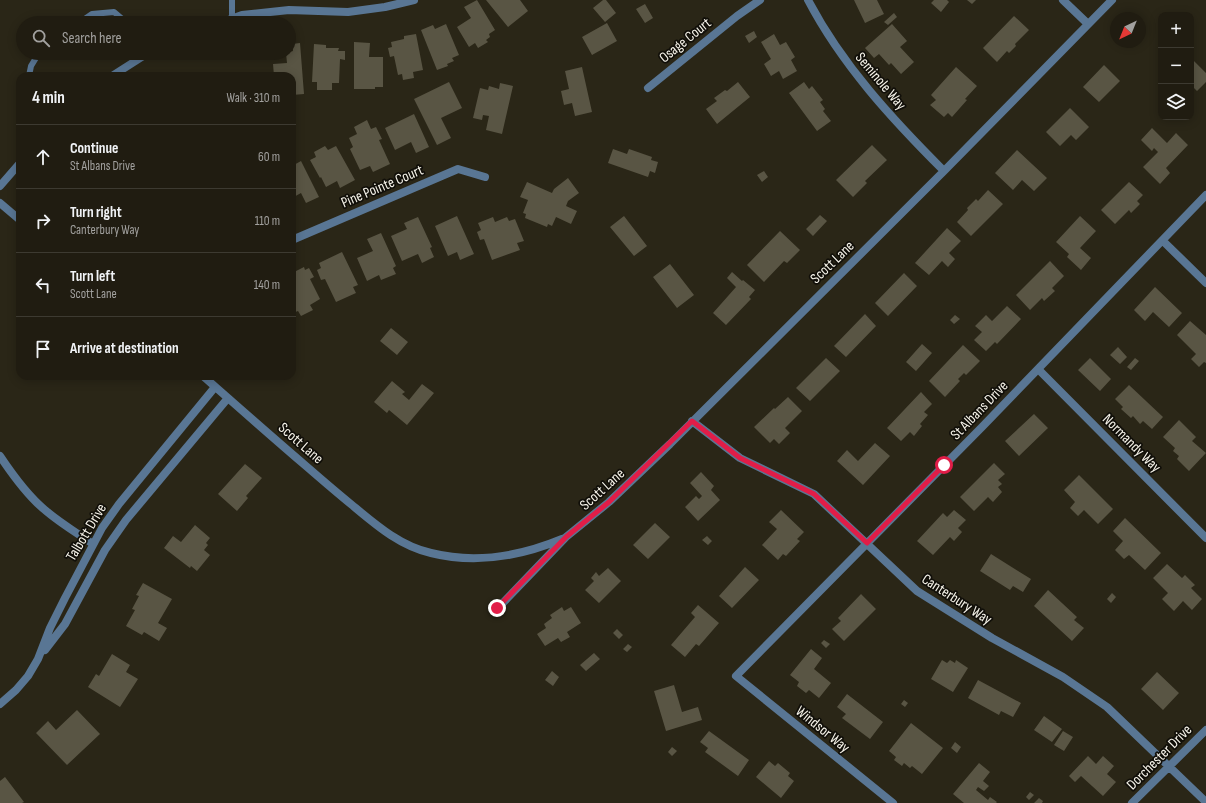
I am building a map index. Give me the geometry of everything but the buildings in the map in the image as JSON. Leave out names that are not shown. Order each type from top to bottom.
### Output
[{"type":"street","points":[[240,16],[289,10],[348,12],[385,7],[414,0]]},
{"type":"street","name":"Osage Court","points":[[648,88],[737,16],[760,0]]},
{"type":"street","name":"Seminole Way","points":[[808,0],[827,34],[851,68],[889,113],[944,171]]},
{"type":"street","points":[[1063,0],[1088,24]]},
{"type":"street","name":"Scott Lane","points":[[497,608],[566,537],[609,502],[692,421],[944,171],[1112,0]]},
{"type":"street","points":[[118,72],[137,60]]},
{"type":"street","points":[[0,186],[16,168]]},
{"type":"street","name":"Pine Pointe Court","points":[[296,238],[458,169],[485,177]]},
{"type":"street","name":"St Albans Drive","points":[[736,676],[982,427],[1206,195]]},
{"type":"street","points":[[0,203],[16,217]]},
{"type":"street","points":[[1163,240],[1206,283]]},
{"type":"street","name":"Normandy Way","points":[[1038,369],[1206,538]]},
{"type":"street","name":"Scott Lane","points":[[207,380],[374,523],[400,541],[415,548],[446,556],[484,558],[544,547],[566,537]]},
{"type":"street","name":"Talbott Drive","points":[[0,704],[16,690],[28,676],[38,659],[55,618],[102,528],[119,504],[215,387]]},
{"type":"street","points":[[38,659],[65,624],[105,550],[126,520],[228,398]]},
{"type":"street","name":"Canterbury Way","points":[[692,421],[740,458],[814,494],[917,591],[992,638],[1063,677],[1107,707],[1206,802]]},
{"type":"street","points":[[0,456],[33,499],[93,544]]},
{"type":"street","name":"Windsor Way","points":[[736,676],[893,803]]},
{"type":"street","name":"Dorchester Drive","points":[[1132,803],[1206,730]]},
{"type":"lane","points":[[232,0],[232,16]]},
{"type":"lane","points":[[89,16],[92,14],[114,12],[119,16]]},
{"type":"lane","points":[[30,72],[35,60]]},
{"type":"lane","points":[[93,544],[105,550]]},
{"type":"route","points":[[497,608],[566,537],[586,522],[633,480],[692,421],[740,458],[814,494],[867,543],[944,465]]}]
